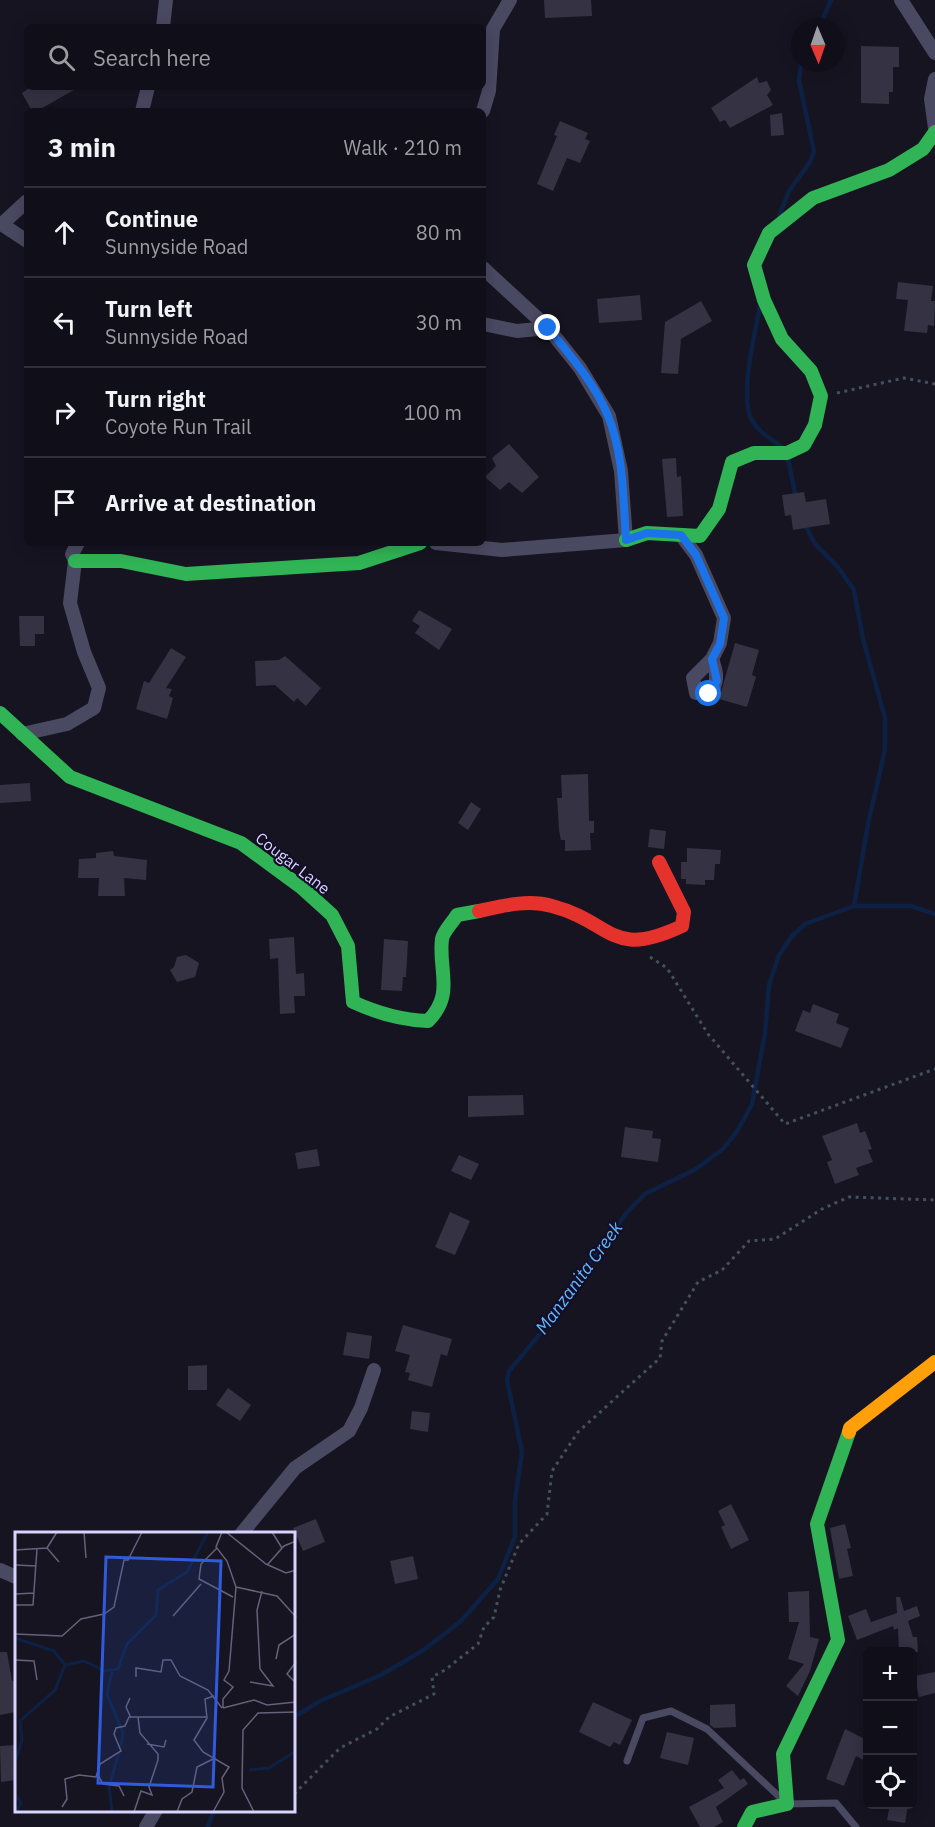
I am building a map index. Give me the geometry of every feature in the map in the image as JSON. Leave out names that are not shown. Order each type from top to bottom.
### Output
[{"type":"street","points":[[163,24],[166,0]]},
{"type":"street","points":[[484,108],[489,91],[493,29],[510,0]]},
{"type":"street","points":[[901,0],[935,53]]},
{"type":"street","points":[[464,546],[502,550],[626,540],[647,533],[700,536],[719,509],[732,462],[754,453],[787,453],[804,445],[815,425],[821,396],[812,371],[782,339],[764,300],[754,265],[769,233],[813,198],[889,170],[923,149],[935,130],[931,99],[935,79]]},
{"type":"street","points":[[143,108],[147,90]]},
{"type":"street","points":[[24,204],[1,223],[24,239]]},
{"type":"street","points":[[486,271],[548,328],[580,368],[609,416],[621,471],[626,540]]},
{"type":"street","points":[[486,325],[517,332],[548,328]]},
{"type":"street","points":[[681,535],[696,555],[724,618],[720,644],[712,659]]},
{"type":"street","points":[[22,734],[67,724],[94,708],[99,688],[84,652],[70,603],[75,553],[186,574],[359,563],[411,546]]},
{"type":"street","name":"Cougar Lane","points":[[0,713],[70,777],[241,843],[301,887],[332,915],[348,946],[353,1002],[375,1012],[405,1021],[428,1022],[439,1010],[445,977],[442,938],[458,915],[494,910],[523,901],[554,906],[623,941]]},
{"type":"street","points":[[623,941],[661,938],[682,926],[684,912],[659,862]]},
{"type":"street","points":[[744,1827],[752,1812],[787,1804],[783,1754],[838,1640],[817,1524],[850,1428],[935,1362]]},
{"type":"street","points":[[243,1532],[295,1468],[349,1431],[361,1408],[374,1370]]},
{"type":"street","points":[[0,1570],[15,1577]]},
{"type":"street","points":[[146,1827],[155,1812]]},
{"type":"lane","points":[[627,1761],[643,1718],[671,1711],[707,1729],[787,1804],[836,1803],[856,1827]]},
{"type":"path","points":[[821,396],[904,378],[935,384]]},
{"type":"path","points":[[623,941],[667,968],[708,1034],[785,1124],[935,1069]]},
{"type":"path","points":[[296,1792],[340,1748],[377,1729],[389,1717],[434,1694],[432,1677],[445,1670],[478,1644],[484,1627],[494,1617],[500,1590],[519,1544],[547,1514],[552,1471],[578,1432],[660,1358],[662,1341],[698,1282],[722,1270],[749,1241],[775,1239],[822,1209],[849,1197],[935,1200]]},
{"type":"building","points":[[544,0],[591,0],[592,16],[545,18]]},
{"type":"building","points":[[861,46],[899,47],[899,67],[893,67],[893,92],[889,92],[889,104],[861,103]]},
{"type":"building","points":[[757,77],[759,83],[767,81],[771,90],[767,95],[773,105],[730,128],[725,120],[720,122],[711,108]]},
{"type":"building","points":[[26,90],[74,90],[42,108],[30,108],[22,93]]},
{"type":"building","points":[[782,113],[784,135],[771,136],[770,115]]},
{"type":"building","points":[[560,121],[588,133],[585,139],[590,141],[580,163],[567,158],[553,191],[537,184],[557,136],[554,135]]},
{"type":"building","points":[[898,282],[933,286],[931,301],[935,301],[934,326],[928,325],[927,333],[904,331],[908,300],[896,299]]},
{"type":"building","points":[[640,295],[642,320],[599,323],[597,299]]},
{"type":"building","points":[[701,301],[712,321],[681,339],[678,374],[661,373],[665,322]]},
{"type":"building","points":[[509,444],[539,477],[522,493],[509,482],[500,490],[486,478],[496,466],[492,458]]},
{"type":"building","points":[[676,458],[677,477],[681,476],[683,516],[667,517],[662,459]]},
{"type":"building","points":[[804,492],[806,502],[826,499],[830,524],[793,530],[791,515],[785,516],[782,495]]},
{"type":"building","points":[[419,610],[452,629],[439,650],[415,633],[420,626],[412,621]]},
{"type":"building","points":[[19,616],[44,616],[44,634],[35,634],[35,646],[20,646]]},
{"type":"building","points":[[735,643],[759,650],[752,675],[756,677],[747,707],[719,699]]},
{"type":"building","points":[[171,648],[186,657],[166,688],[172,689],[169,696],[173,698],[167,719],[136,709],[144,681],[149,683]]},
{"type":"building","points":[[285,656],[321,688],[306,706],[297,698],[294,702],[275,685],[256,686],[255,661],[279,660]]},
{"type":"building","points":[[588,774],[589,821],[594,821],[594,833],[590,833],[591,850],[565,851],[565,840],[561,840],[559,830],[557,798],[562,798],[561,775]]},
{"type":"building","points":[[30,783],[31,801],[0,803],[0,785]]},
{"type":"building","points":[[471,802],[481,809],[468,830],[458,823]]},
{"type":"building","points":[[650,829],[666,831],[664,849],[648,847]]},
{"type":"building","points":[[687,848],[721,850],[720,864],[715,864],[714,880],[705,880],[705,885],[686,884],[686,879],[681,879],[681,862],[687,862]]},
{"type":"building","points":[[113,851],[114,856],[147,860],[146,880],[124,878],[125,896],[98,896],[99,878],[78,878],[79,859],[96,858],[96,853]]},
{"type":"building","points":[[294,937],[296,974],[304,973],[305,996],[294,996],[295,1013],[280,1014],[278,958],[270,959],[269,939]]},
{"type":"building","points":[[384,939],[408,941],[406,977],[403,977],[402,991],[381,990]]},
{"type":"building","points":[[186,955],[199,963],[195,977],[177,982],[170,970],[174,967],[177,957]]},
{"type":"building","points":[[813,1004],[839,1014],[836,1023],[849,1028],[841,1048],[795,1031],[803,1010],[810,1013]]},
{"type":"building","points":[[523,1095],[524,1115],[468,1117],[468,1096]]},
{"type":"building","points":[[857,1123],[860,1133],[865,1131],[872,1149],[868,1150],[873,1162],[856,1168],[859,1175],[835,1184],[827,1162],[832,1160],[822,1136]]},
{"type":"building","points":[[625,1127],[653,1131],[652,1138],[661,1139],[658,1162],[621,1157]]},
{"type":"building","points":[[317,1149],[320,1166],[298,1169],[295,1153]]},
{"type":"building","points":[[459,1155],[479,1164],[471,1180],[451,1171]]},
{"type":"building","points":[[450,1212],[470,1221],[455,1255],[435,1247]]},
{"type":"building","points":[[403,1325],[452,1339],[447,1356],[441,1354],[432,1387],[408,1380],[410,1373],[405,1372],[410,1355],[395,1351]]},
{"type":"building","points":[[347,1332],[372,1336],[369,1359],[343,1355]]},
{"type":"building","points":[[207,1365],[207,1390],[188,1390],[188,1366]]},
{"type":"building","points":[[228,1388],[251,1405],[240,1421],[216,1405]]},
{"type":"building","points":[[412,1411],[430,1413],[428,1432],[410,1429]]},
{"type":"building","points":[[731,1504],[749,1540],[731,1549],[721,1527],[725,1525],[718,1511]]},
{"type":"building","points":[[316,1519],[325,1542],[303,1551],[293,1528]]},
{"type":"building","points":[[845,1524],[851,1548],[847,1549],[853,1576],[839,1579],[830,1528]]},
{"type":"building","points":[[413,1556],[418,1579],[395,1584],[390,1561]]},
{"type":"building","points":[[809,1591],[810,1637],[819,1639],[810,1671],[798,1696],[786,1686],[804,1664],[788,1659],[799,1622],[789,1622],[788,1592]]},
{"type":"building","points":[[896,1597],[900,1597],[904,1611],[917,1606],[920,1616],[908,1621],[913,1637],[917,1637],[918,1652],[917,1647],[899,1647],[898,1628],[894,1630],[893,1626],[857,1640],[848,1616],[866,1609],[871,1622],[897,1613]]},
{"type":"building","points":[[0,1652],[7,1652],[12,1681],[15,1680],[15,1712],[0,1715]]},
{"type":"building","points":[[935,1672],[935,1693],[919,1697],[917,1675]]},
{"type":"building","points":[[593,1702],[632,1720],[620,1745],[614,1742],[610,1747],[579,1732]]},
{"type":"building","points":[[735,1704],[736,1727],[714,1728],[710,1725],[710,1705]]},
{"type":"building","points":[[845,1729],[863,1738],[863,1760],[856,1756],[844,1786],[826,1779]]},
{"type":"building","points":[[667,1732],[694,1738],[688,1765],[660,1758]]},
{"type":"building","points":[[15,1745],[15,1780],[1,1782],[0,1746]]},
{"type":"building","points":[[732,1770],[740,1780],[744,1778],[748,1784],[716,1807],[723,1822],[714,1827],[700,1827],[689,1807],[724,1788],[718,1780]]},
{"type":"building","points":[[889,1809],[907,1809],[905,1823],[887,1820]]},
{"type":"waterway","points":[[823,18],[831,0]]},
{"type":"waterway","points":[[779,216],[789,191],[810,162],[814,151],[799,81],[800,72]]},
{"type":"waterway","points":[[760,306],[747,383],[749,412],[759,429],[782,447]]},
{"type":"waterway","points":[[788,459],[796,498]]},
{"type":"waterway","points":[[804,523],[815,544],[837,566],[854,590],[863,639],[885,718],[885,750],[868,824],[854,906]]},
{"type":"waterway","name":"Manzanita Creek","points":[[296,1716],[320,1701],[381,1675],[422,1651],[460,1622],[498,1579],[515,1537],[515,1500],[522,1452],[507,1380],[509,1371],[545,1328],[562,1298],[628,1211],[645,1194],[696,1169],[723,1149],[738,1130],[752,1104],[765,1033],[769,985],[779,955],[792,936],[805,924],[854,906],[911,906],[935,914]]},
{"type":"waterway","name":"Manzanita Creek","points":[[208,1827],[213,1812]]},
{"type":"traffic: fast","points":[[626,540],[647,533],[700,536],[719,509],[732,462],[754,453],[787,453],[804,445],[815,425],[821,396],[811,371],[782,339],[764,300],[754,265],[769,233],[813,198],[889,170],[923,149],[935,132]]},
{"type":"traffic: fast","points":[[75,561],[121,561],[186,574],[359,563],[411,546]]},
{"type":"traffic: fast","points":[[0,713],[70,777],[241,843],[301,887],[332,915],[348,946],[353,1002],[362,1006],[380,1013],[428,1021],[436,1011],[443,991],[441,950],[443,936],[457,915],[479,911]]},
{"type":"traffic: fast","points":[[744,1827],[752,1812],[787,1804],[783,1754],[838,1640],[817,1524],[849,1432]]},
{"type":"traffic: slow","points":[[849,1432],[850,1428],[935,1362]]},
{"type":"traffic: jam","points":[[479,911],[515,904],[543,904],[572,913],[625,939],[658,936],[682,926],[684,912],[659,862]]},
{"type":"route","points":[[548,328],[580,368],[609,416],[621,471],[626,540],[647,533],[681,535],[696,555],[717,602],[724,618],[720,644],[712,659],[717,681],[709,694]]}]
